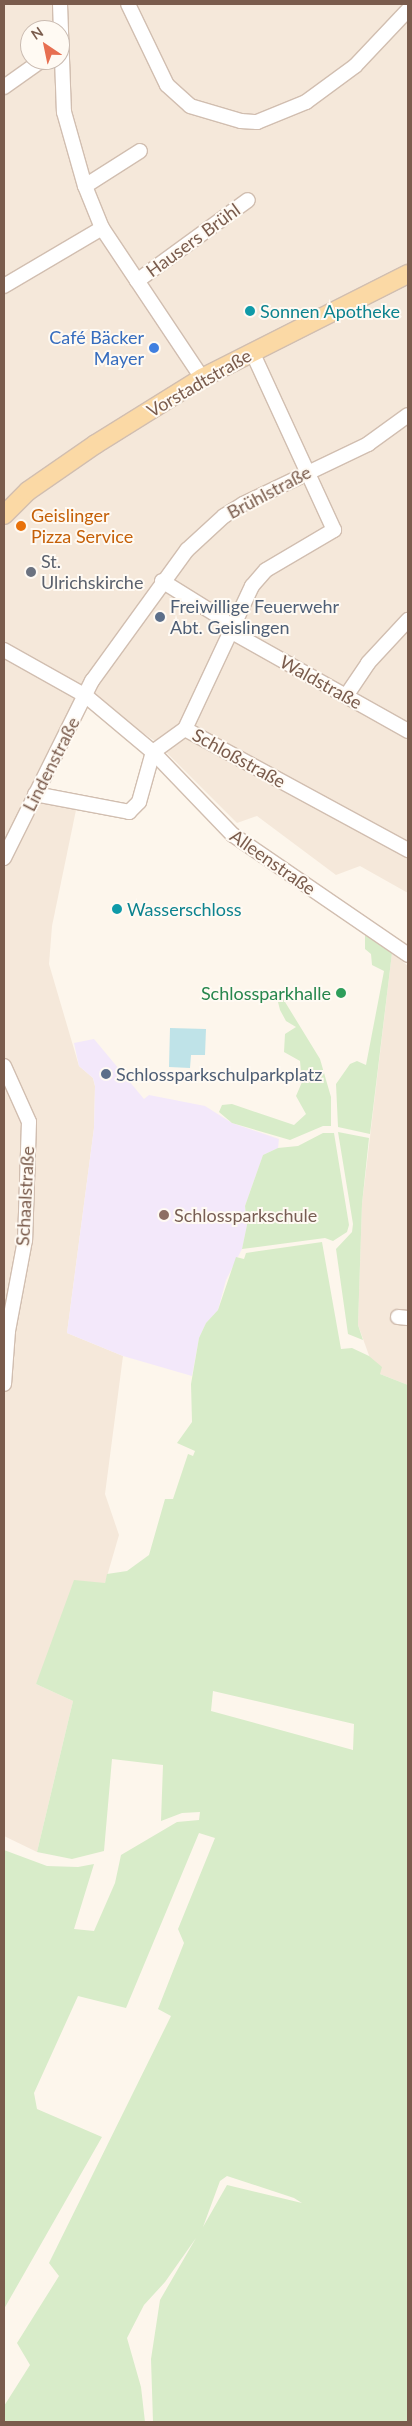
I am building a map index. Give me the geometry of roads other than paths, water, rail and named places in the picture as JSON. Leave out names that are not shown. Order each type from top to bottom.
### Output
[{"type":"main road","name":"Vorstadtstraße","points":[[4,515],[28,491],[84,452],[202,378],[408,274]]},
{"type":"street","points":[[60,4],[60,20]]},
{"type":"street","points":[[128,4],[167,85],[190,106],[241,121],[256,122],[306,102],[355,66],[408,10]]},
{"type":"street","points":[[4,87],[28,70]]},
{"type":"street","points":[[62,70],[64,112],[85,186],[102,228],[202,378]]},
{"type":"street","points":[[85,186],[140,151]]},
{"type":"street","name":"Hausers Brühl","points":[[137,281],[248,200]]},
{"type":"street","points":[[4,286],[102,228]]},
{"type":"street","points":[[185,729],[252,586],[266,570],[334,530],[252,352]]},
{"type":"street","name":"Brühlstraße","points":[[86,696],[92,681],[162,581],[187,550],[224,516],[308,470],[368,444],[408,415]]},
{"type":"street","name":"Waldstraße","points":[[162,581],[224,619],[230,631],[408,731]]},
{"type":"street","points":[[346,696],[368,663],[408,620]]},
{"type":"street","points":[[4,650],[86,696],[154,752],[139,802],[129,812],[35,794]]},
{"type":"street","name":"Lindenstraße","points":[[4,858],[86,696]]},
{"type":"street","name":"Schloßstraße","points":[[154,752],[185,729],[408,850]]},
{"type":"street","name":"Alleenstraße","points":[[154,752],[232,835],[408,955]]},
{"type":"street","name":"Schaalstraße","points":[[4,1066],[29,1122],[25,1240],[6,1327],[4,1384]]},
{"type":"water","points":[[170,1028],[206,1029],[205,1055],[191,1055],[190,1068],[169,1067]]},
{"type":"place","name":"Sonnen Apotheke","points":[[250,311]]},
{"type":"place","name":"Café Bäcker Mayer","points":[[154,348]]},
{"type":"place","name":"Geislinger Pizza Service","points":[[21,526]]},
{"type":"place","name":"St. Ulrichskirche","points":[[31,572]]},
{"type":"place","name":"Freiwillige Feuerwehr Abt. Geislingen","points":[[160,617]]},
{"type":"place","name":"Wasserschloss","points":[[117,909]]},
{"type":"place","name":"Schlossparkhalle","points":[[341,993]]},
{"type":"place","name":"Schlossparkschulparkplatz","points":[[106,1074]]},
{"type":"place","name":"Schlossparkschule","points":[[164,1215]]}]
